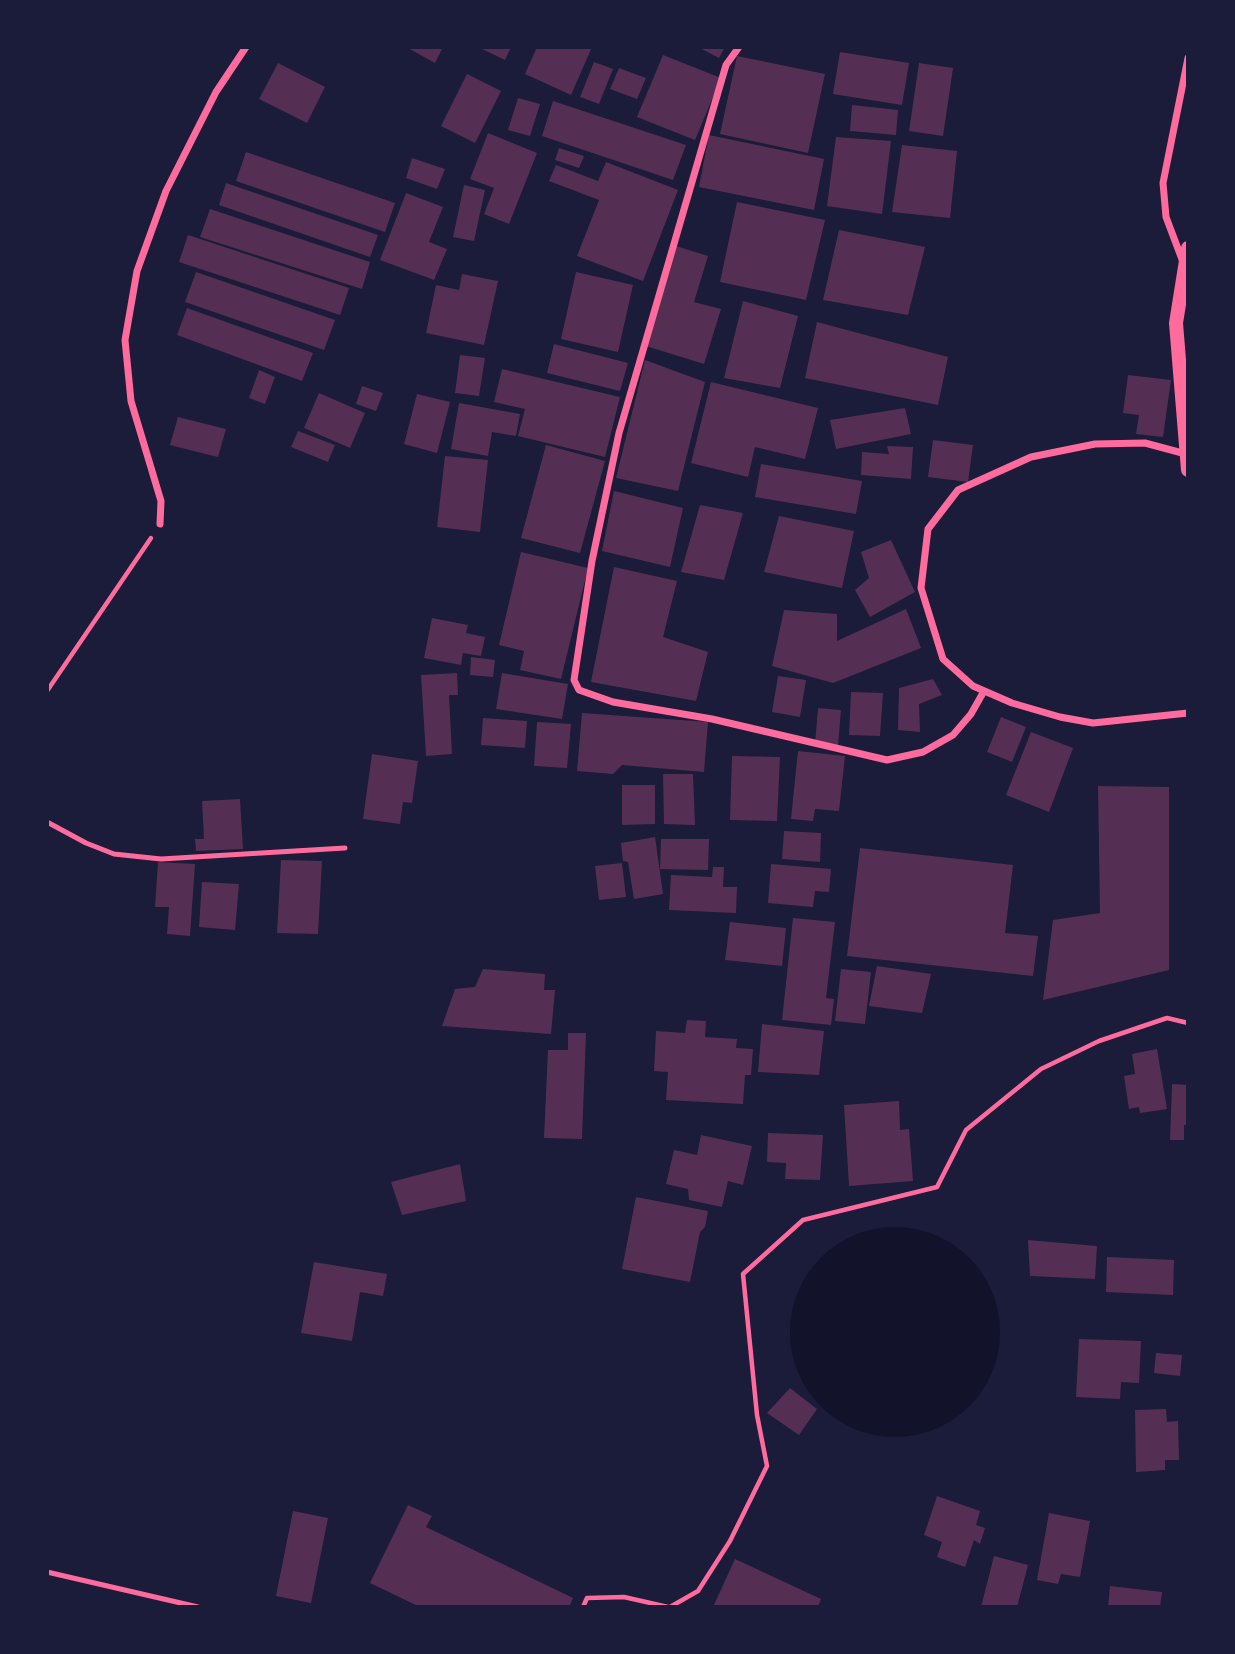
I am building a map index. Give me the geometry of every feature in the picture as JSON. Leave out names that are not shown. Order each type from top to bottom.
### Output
[{"type":"main road","points":[[1188,248],[1176,323],[1188,470]]},
{"type":"street","points":[[160,524],[161,501],[131,401],[125,341],[137,271],[166,191],[216,92],[246,47]]},
{"type":"street","points":[[739,47],[726,65],[619,433],[592,561],[574,680],[579,690],[613,702],[712,719],[887,760],[923,752],[953,735],[971,714],[984,691]]},
{"type":"street","points":[[1185,267],[1166,217],[1163,183],[1188,58]]},
{"type":"street","points":[[1186,454],[1145,443],[1096,444],[1031,457],[958,490],[928,529],[921,588],[943,659],[973,686],[1012,703],[1060,718],[1093,723],[1188,713]]},
{"type":"lane","points":[[47,822],[86,843],[114,854],[161,859],[345,848]]},
{"type":"lane","points":[[47,1572],[198,1607]]},
{"type":"path","points":[[47,691],[160,524]]},
{"type":"path","points":[[583,1607],[587,1598],[624,1597],[669,1607],[698,1591],[730,1541],[767,1465],[757,1415],[743,1274],[803,1220],[937,1186],[966,1130],[1041,1069],[1099,1041],[1167,1018],[1188,1023]]},
{"type":"shaded area","points":[[895,1227],[935,1235],[969,1258],[992,1292],[1000,1332],[992,1372],[969,1406],[935,1429],[895,1437],[855,1429],[821,1406],[798,1372],[790,1332],[798,1292],[821,1258],[855,1235]]},
{"type":"building","points":[[406,47],[443,47],[435,63]]},
{"type":"building","points":[[511,47],[505,60],[482,49]]},
{"type":"building","points":[[537,47],[592,47],[571,95],[525,74]]},
{"type":"building","points":[[698,47],[725,47],[719,58]]},
{"type":"building","points":[[840,52],[909,63],[902,105],[833,94]]},
{"type":"building","points":[[663,55],[721,78],[695,140],[637,117]]},
{"type":"building","points":[[737,56],[825,74],[808,153],[720,134]]},
{"type":"building","points":[[594,62],[613,69],[599,104],[580,97]]},
{"type":"building","points":[[278,63],[325,87],[307,123],[259,99]]},
{"type":"building","points":[[919,63],[953,68],[943,136],[909,131]]},
{"type":"building","points":[[619,68],[646,78],[637,99],[610,89]]},
{"type":"building","points":[[467,74],[501,91],[475,143],[441,126]]},
{"type":"building","points":[[518,98],[540,104],[530,136],[508,130]]},
{"type":"building","points":[[553,101],[686,145],[673,180],[542,136]]},
{"type":"building","points":[[852,105],[898,110],[896,135],[850,131]]},
{"type":"building","points":[[488,133],[537,153],[509,224],[484,214],[494,188],[470,179]]},
{"type":"building","points":[[709,135],[824,159],[814,210],[699,187]]},
{"type":"building","points":[[836,137],[891,141],[882,214],[827,206]]},
{"type":"building","points":[[902,145],[957,151],[950,218],[892,212]]},
{"type":"building","points":[[559,148],[584,156],[579,168],[555,160]]},
{"type":"building","points":[[246,152],[395,203],[385,232],[236,181]]},
{"type":"building","points":[[412,158],[445,169],[437,189],[406,178]]},
{"type":"building","points":[[606,162],[678,190],[643,281],[577,256],[599,200],[549,181],[556,165],[598,181]]},
{"type":"building","points":[[226,183],[378,235],[370,257],[219,205]]},
{"type":"building","points":[[464,185],[485,190],[474,241],[453,237]]},
{"type":"building","points":[[406,193],[443,207],[429,242],[447,249],[434,280],[380,260]]},
{"type":"building","points":[[737,202],[825,220],[806,300],[720,282]]},
{"type":"building","points":[[210,209],[370,262],[362,289],[200,237]]},
{"type":"building","points":[[839,230],[925,247],[908,315],[823,300]]},
{"type":"building","points":[[188,235],[349,288],[340,315],[179,262]]},
{"type":"building","points":[[676,246],[708,256],[694,302],[721,309],[704,364],[646,346]]},
{"type":"building","points":[[196,272],[335,320],[324,350],[185,302]]},
{"type":"building","points":[[576,272],[633,285],[618,352],[561,339]]},
{"type":"building","points":[[462,274],[498,281],[484,345],[426,333],[436,285],[459,290]]},
{"type":"building","points":[[743,301],[798,316],[780,388],[724,378]]},
{"type":"building","points":[[187,308],[313,353],[302,381],[177,335]]},
{"type":"building","points":[[817,322],[948,357],[938,405],[805,378]]},
{"type":"building","points":[[554,344],[628,363],[620,391],[547,373]]},
{"type":"building","points":[[460,355],[485,358],[479,396],[455,393]]},
{"type":"building","points":[[645,360],[705,382],[678,491],[616,478]]},
{"type":"building","points":[[502,369],[620,397],[605,457],[518,436],[525,409],[494,402]]},
{"type":"building","points":[[259,370],[275,377],[265,404],[249,398]]},
{"type":"building","points":[[1128,375],[1171,380],[1163,437],[1136,434],[1139,415],[1123,413]]},
{"type":"building","points":[[711,382],[818,408],[805,459],[755,447],[748,477],[691,463]]},
{"type":"building","points":[[362,386],[383,393],[376,411],[356,404]]},
{"type":"building","points":[[319,393],[365,413],[350,448],[304,428]]},
{"type":"building","points":[[417,394],[450,402],[437,453],[404,444]]},
{"type":"building","points":[[459,403],[520,414],[516,436],[492,432],[488,456],[451,449]]},
{"type":"building","points":[[905,408],[911,434],[836,449],[830,420]]},
{"type":"building","points":[[178,417],[226,429],[218,457],[170,445]]},
{"type":"building","points":[[298,431],[335,445],[328,462],[291,447]]},
{"type":"building","points":[[933,440],[973,445],[968,482],[928,477]]},
{"type":"building","points":[[546,445],[605,461],[580,553],[521,538]]},
{"type":"building","points":[[887,446],[913,447],[911,479],[861,475],[862,452],[889,454]]},
{"type":"building","points":[[445,456],[488,460],[480,532],[437,527]]},
{"type":"building","points":[[761,464],[862,481],[856,514],[755,497]]},
{"type":"building","points":[[614,491],[683,508],[670,567],[602,551]]},
{"type":"building","points":[[700,505],[743,513],[724,580],[681,572]]},
{"type":"building","points":[[779,516],[854,531],[842,588],[764,572]]},
{"type":"building","points":[[891,540],[915,592],[870,617],[855,590],[869,578],[861,552]]},
{"type":"building","points":[[521,552],[588,568],[561,679],[520,670],[524,651],[499,645]]},
{"type":"building","points":[[614,567],[677,581],[663,637],[708,652],[696,701],[591,682]]},
{"type":"building","points":[[906,609],[921,648],[833,683],[772,666],[784,610],[837,614],[837,641]]},
{"type":"building","points":[[432,618],[468,625],[466,633],[485,637],[481,656],[463,653],[461,665],[424,658]]},
{"type":"building","points":[[471,657],[495,660],[493,677],[470,675]]},
{"type":"building","points":[[457,673],[458,695],[449,695],[452,754],[426,756],[421,675]]},
{"type":"building","points":[[502,673],[568,684],[562,719],[496,709]]},
{"type":"building","points":[[778,676],[806,680],[800,717],[772,712]]},
{"type":"building","points":[[933,679],[942,695],[919,704],[920,732],[898,730],[899,688]]},
{"type":"building","points":[[851,692],[883,693],[880,736],[849,735]]},
{"type":"building","points":[[818,708],[841,710],[838,746],[815,744]]},
{"type":"building","points":[[582,713],[708,722],[704,772],[622,765],[613,774],[577,771]]},
{"type":"building","points":[[1001,717],[1026,727],[1012,762],[987,752]]},
{"type":"building","points":[[483,718],[527,721],[525,748],[481,745]]},
{"type":"building","points":[[537,722],[571,724],[567,768],[534,766]]},
{"type":"building","points":[[1031,732],[1073,748],[1049,812],[1006,795]]},
{"type":"building","points":[[798,751],[845,756],[839,811],[815,809],[813,821],[791,819]]},
{"type":"building","points":[[372,754],[418,761],[412,803],[403,802],[400,824],[363,819]]},
{"type":"building","points":[[732,756],[780,757],[777,821],[730,820]]},
{"type":"building","points":[[663,774],[693,774],[695,825],[664,824]]},
{"type":"building","points":[[622,785],[655,785],[655,824],[622,825]]},
{"type":"building","points":[[1098,786],[1169,787],[1169,970],[1043,1000],[1053,920],[1100,913]]},
{"type":"building","points":[[240,799],[243,849],[196,851],[195,839],[204,839],[202,801]]},
{"type":"building","points":[[784,831],[821,833],[820,862],[782,859]]},
{"type":"building","points":[[655,837],[663,894],[634,899],[628,862],[623,861],[621,843]]},
{"type":"building","points":[[661,839],[709,839],[708,870],[660,869]]},
{"type":"building","points":[[860,848],[1013,865],[1005,933],[1038,936],[1033,976],[847,956]]},
{"type":"building","points":[[281,860],[322,861],[318,934],[277,933]]},
{"type":"building","points":[[158,862],[195,864],[190,936],[167,934],[169,907],[155,907]]},
{"type":"building","points":[[622,863],[626,897],[599,900],[595,866]]},
{"type":"building","points":[[771,864],[831,869],[829,892],[815,891],[813,907],[768,903]]},
{"type":"building","points":[[713,867],[724,867],[723,887],[737,887],[736,913],[669,910],[671,875],[712,877]]},
{"type":"building","points":[[202,882],[239,884],[235,930],[199,927]]},
{"type":"building","points":[[793,918],[835,922],[826,998],[834,999],[831,1025],[782,1020]]},
{"type":"building","points":[[730,922],[786,928],[782,966],[725,960]]},
{"type":"building","points":[[877,966],[931,974],[922,1013],[869,1006]]},
{"type":"building","points":[[483,969],[545,974],[544,990],[555,990],[551,1034],[442,1026],[455,989],[475,987]]},
{"type":"building","points":[[841,969],[871,972],[865,1024],[835,1021]]},
{"type":"building","points":[[687,1020],[706,1021],[705,1037],[737,1039],[736,1048],[753,1049],[751,1075],[745,1075],[743,1104],[666,1100],[668,1072],[654,1071],[656,1031],[685,1033]]},
{"type":"building","points":[[762,1024],[824,1031],[819,1075],[758,1072]]},
{"type":"building","points":[[568,1033],[586,1033],[582,1139],[544,1138],[548,1050],[568,1050]]},
{"type":"building","points":[[1157,1049],[1167,1109],[1140,1113],[1139,1107],[1129,1109],[1124,1076],[1135,1074],[1132,1054]]},
{"type":"building","points":[[1172,1084],[1188,1085],[1188,1125],[1184,1125],[1184,1140],[1170,1140]]},
{"type":"building","points":[[899,1101],[900,1130],[909,1129],[913,1181],[849,1186],[844,1105]]},
{"type":"building","points":[[768,1133],[823,1135],[820,1180],[785,1179],[786,1163],[767,1162]]},
{"type":"building","points":[[701,1135],[752,1146],[743,1185],[728,1181],[722,1207],[689,1200],[688,1189],[666,1184],[674,1150],[697,1155]]},
{"type":"building","points":[[460,1164],[466,1201],[402,1215],[391,1182]]},
{"type":"building","points":[[636,1197],[708,1211],[705,1227],[700,1232],[690,1282],[622,1269]]},
{"type":"building","points":[[1028,1240],[1097,1246],[1095,1279],[1030,1276]]},
{"type":"building","points":[[1107,1257],[1174,1260],[1173,1295],[1106,1292]]},
{"type":"building","points":[[314,1262],[387,1274],[383,1296],[360,1292],[352,1341],[301,1333]]},
{"type":"building","points":[[1079,1339],[1141,1341],[1139,1383],[1121,1382],[1120,1399],[1076,1397]]},
{"type":"building","points":[[1156,1353],[1182,1355],[1180,1376],[1154,1373]]},
{"type":"building","points":[[790,1388],[817,1409],[799,1435],[767,1413]]},
{"type":"building","points":[[1166,1409],[1167,1422],[1178,1421],[1179,1460],[1165,1460],[1165,1470],[1136,1472],[1135,1410]]},
{"type":"building","points":[[937,1496],[980,1511],[976,1525],[985,1528],[980,1544],[974,1540],[965,1567],[937,1557],[942,1542],[924,1535]]},
{"type":"building","points":[[408,1505],[432,1516],[426,1527],[573,1598],[569,1607],[420,1607],[370,1583]]},
{"type":"building","points":[[293,1511],[328,1518],[311,1603],[276,1596]]},
{"type":"building","points":[[1049,1513],[1090,1521],[1080,1577],[1061,1574],[1058,1584],[1037,1580]]},
{"type":"building","points":[[994,1556],[1028,1565],[1017,1607],[981,1607]]},
{"type":"building","points":[[735,1559],[821,1599],[818,1607],[713,1607]]},
{"type":"building","points":[[1110,1586],[1162,1592],[1160,1607],[1108,1607]]}]
